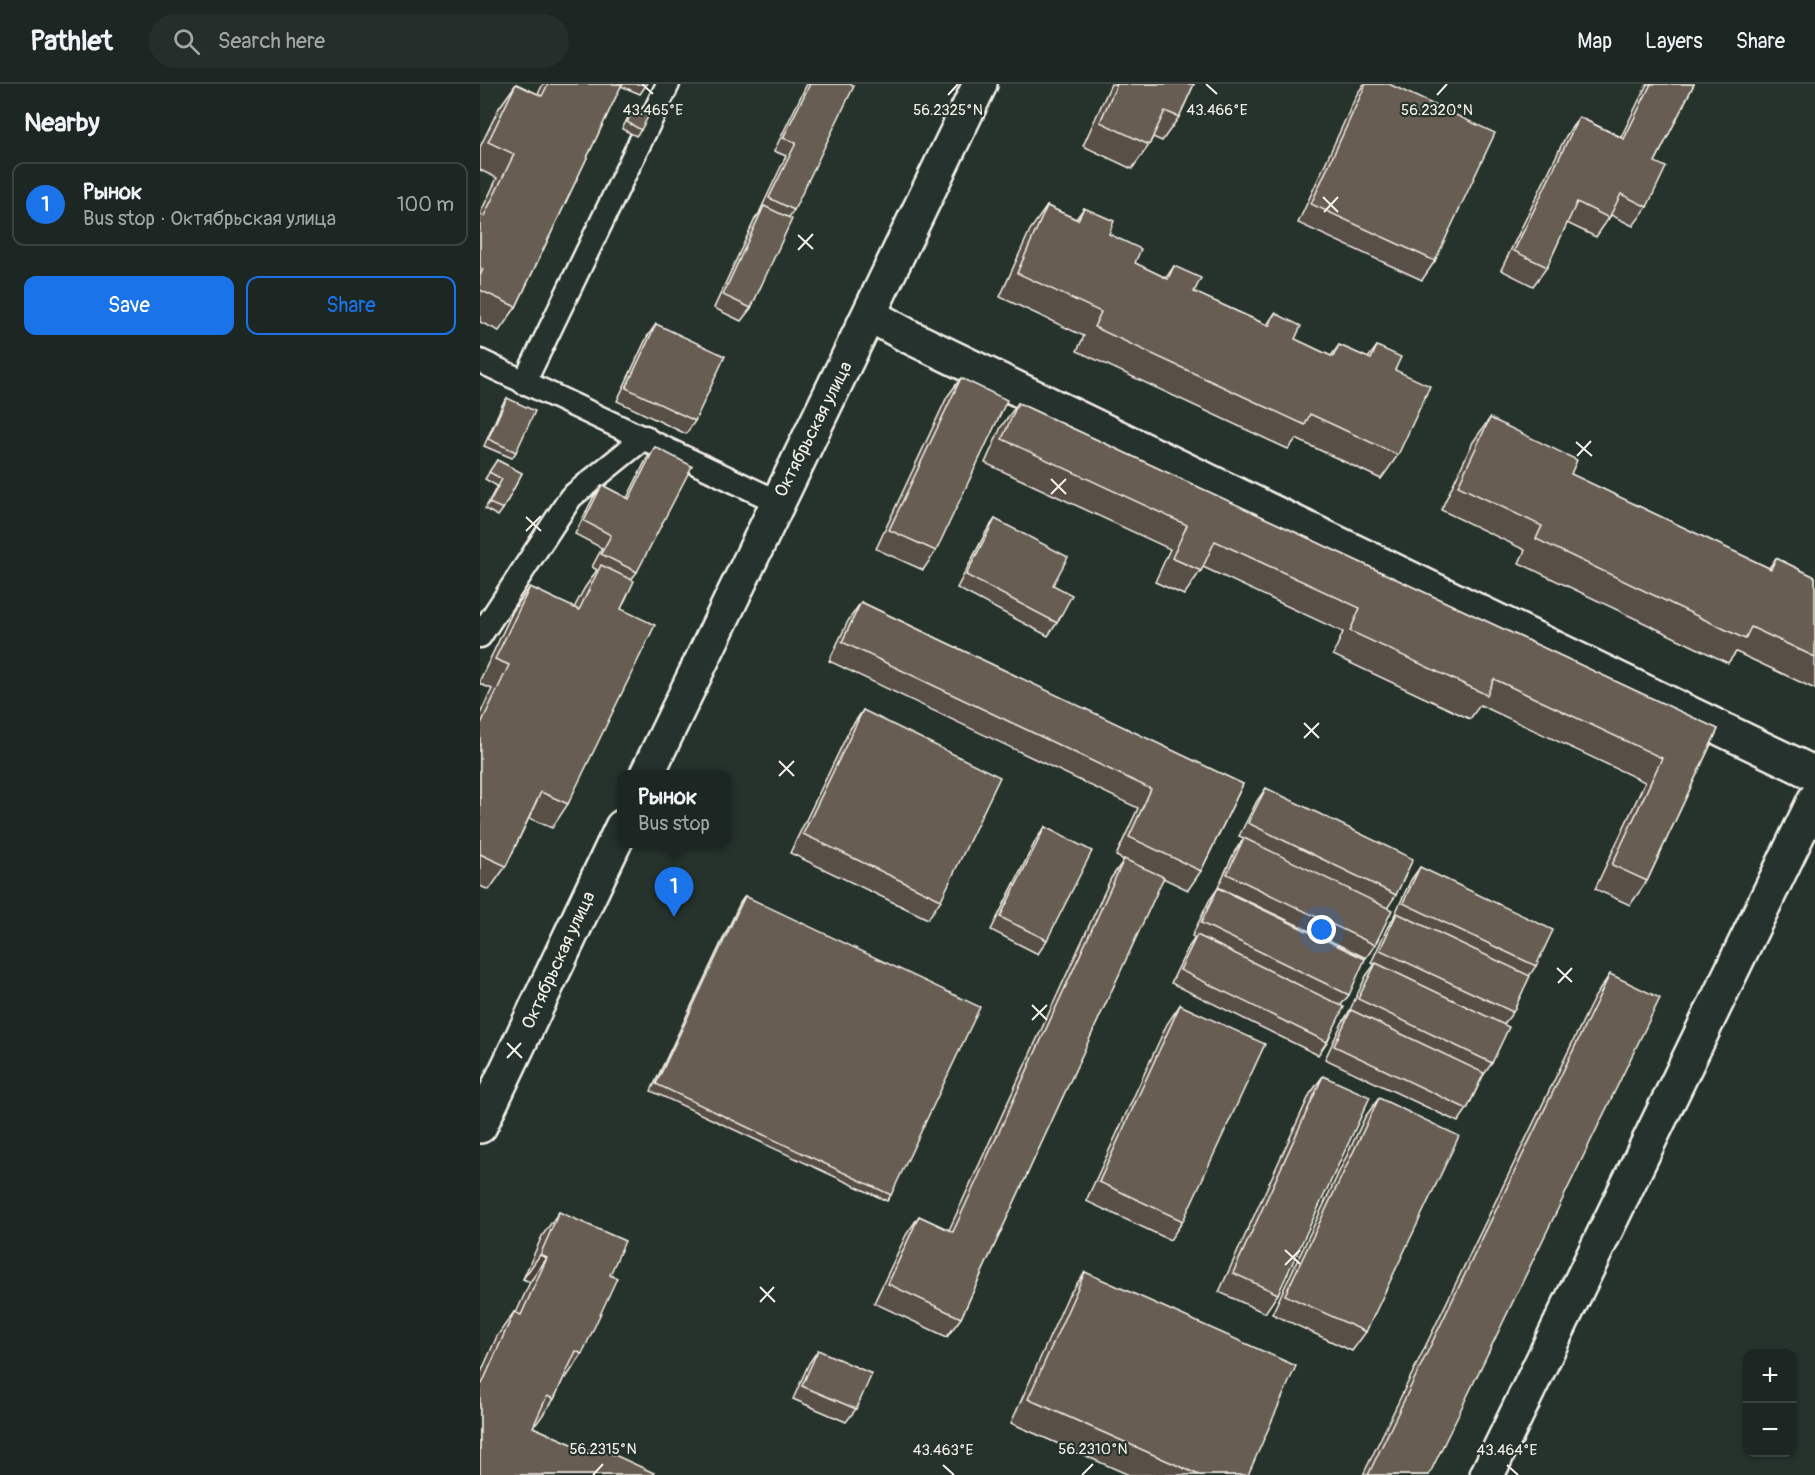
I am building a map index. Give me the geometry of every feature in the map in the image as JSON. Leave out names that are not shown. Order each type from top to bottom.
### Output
[{"type":"street","name":"Октябрьская улица","points":[[649,770],[776,501],[870,315],[980,84]]},
{"type":"street","points":[[870,315],[932,348],[1815,774]]},
{"type":"street","points":[[1487,1475],[1815,800]]},
{"type":"street","name":"Октябрьская улица","points":[[480,1126],[617,836]]},
{"type":"lane","points":[[524,383],[668,84]]},
{"type":"lane","points":[[480,361],[645,437],[776,501]]},
{"type":"lane","points":[[480,636],[571,497],[645,437]]},
{"type":"building","points":[[516,84],[542,96],[548,84],[622,84],[516,307],[480,290],[480,276],[483,269],[480,268],[480,214],[484,216],[514,154],[488,142]]},
{"type":"building","points":[[810,84],[850,84],[854,86],[794,210],[769,198],[796,143],[783,138]]},
{"type":"building","points":[[1117,84],[1194,84],[1179,117],[1165,111],[1149,145],[1100,122]]},
{"type":"building","points":[[1366,84],[1389,84],[1495,133],[1435,261],[1311,204]]},
{"type":"building","points":[[1651,84],[1694,84],[1655,162],[1666,167],[1647,207],[1621,194],[1609,218],[1577,202],[1547,267],[1514,251],[1579,117],[1624,139]]},
{"type":"building","points":[[636,105],[650,113],[641,130],[627,122]]},
{"type":"building","points":[[764,206],[792,219],[751,308],[723,295]]},
{"type":"building","points":[[1047,206],[1078,220],[1084,208],[1114,221],[1109,234],[1141,249],[1135,263],[1168,279],[1174,266],[1201,278],[1194,292],[1269,326],[1275,313],[1301,326],[1295,339],[1333,357],[1339,345],[1371,359],[1377,346],[1401,357],[1395,370],[1430,386],[1398,455],[1310,414],[1305,425],[1094,327],[1101,312],[1017,273]]},
{"type":"building","points":[[656,324],[725,356],[695,421],[626,388]]},
{"type":"building","points":[[961,378],[1007,400],[936,551],[889,530]]},
{"type":"building","points":[[507,398],[535,411],[516,452],[488,439]]},
{"type":"building","points":[[1018,403],[1718,729],[1647,881],[1612,865],[1662,758],[1494,679],[1487,695],[1350,631],[1360,608],[1215,541],[1201,571],[1172,558],[1187,525],[1002,439]]},
{"type":"building","points":[[1490,418],[1577,460],[1571,474],[1771,569],[1776,558],[1815,577],[1815,657],[1751,627],[1745,639],[1536,539],[1542,526],[1458,486]]},
{"type":"building","points":[[655,447],[692,466],[637,572],[601,554],[611,535],[584,521],[602,485],[629,499]]},
{"type":"building","points":[[497,460],[522,473],[503,509],[489,503],[502,479],[489,472]]},
{"type":"building","points":[[995,519],[1068,557],[1053,585],[1072,595],[1057,623],[966,575]]},
{"type":"building","points":[[601,565],[634,581],[621,609],[655,625],[568,804],[541,792],[506,866],[480,854],[480,726],[509,665],[495,659],[530,587],[579,610]]},
{"type":"building","points":[[861,602],[1243,784],[1201,871],[1129,837],[1151,789],[842,642]]},
{"type":"building","points":[[863,710],[1000,777],[941,900],[803,834]]},
{"type":"building","points":[[1266,788],[1413,859],[1396,895],[1248,823]]},
{"type":"building","points":[[1045,827],[1092,851],[1047,940],[1000,917]]},
{"type":"building","points":[[1244,838],[1392,910],[1375,945],[1227,874]]},
{"type":"building","points":[[1124,859],[1164,877],[961,1318],[888,1284],[919,1216],[953,1232]]},
{"type":"building","points":[[1420,867],[1553,930],[1536,966],[1403,903]]},
{"type":"building","points":[[1218,888],[1365,959],[1349,995],[1201,923]]},
{"type":"building","points":[[745,896],[980,1007],[891,1195],[656,1084]]},
{"type":"building","points":[[1397,913],[1530,976],[1513,1012],[1380,950]]},
{"type":"building","points":[[1197,935],[1344,1007],[1327,1042],[1180,970]]},
{"type":"building","points":[[1376,963],[1509,1027],[1492,1063],[1358,999]]},
{"type":"building","points":[[1610,974],[1660,998],[1429,1475],[1368,1475]]},
{"type":"building","points":[[1180,1005],[1265,1044],[1183,1221],[1099,1182]]},
{"type":"building","points":[[1351,1010],[1484,1073],[1467,1109],[1334,1046]]},
{"type":"building","points":[[1323,1076],[1370,1097],[1278,1294],[1233,1273]]},
{"type":"building","points":[[1379,1098],[1459,1136],[1366,1332],[1285,1295]]},
{"type":"building","points":[[559,1212],[625,1241],[610,1275],[617,1278],[582,1354],[576,1351],[554,1399],[547,1396],[533,1427],[590,1452],[593,1445],[654,1473],[652,1475],[480,1475],[480,1383],[482,1384],[514,1312],[521,1315],[547,1258],[540,1255]]},
{"type":"building","points":[[1085,1272],[1296,1366],[1248,1475],[1199,1475],[1028,1399]]},
{"type":"building","points":[[818,1350],[872,1374],[856,1409],[802,1386]]},
{"type":"place","name":"Рынок","points":[[674,917]]}]
